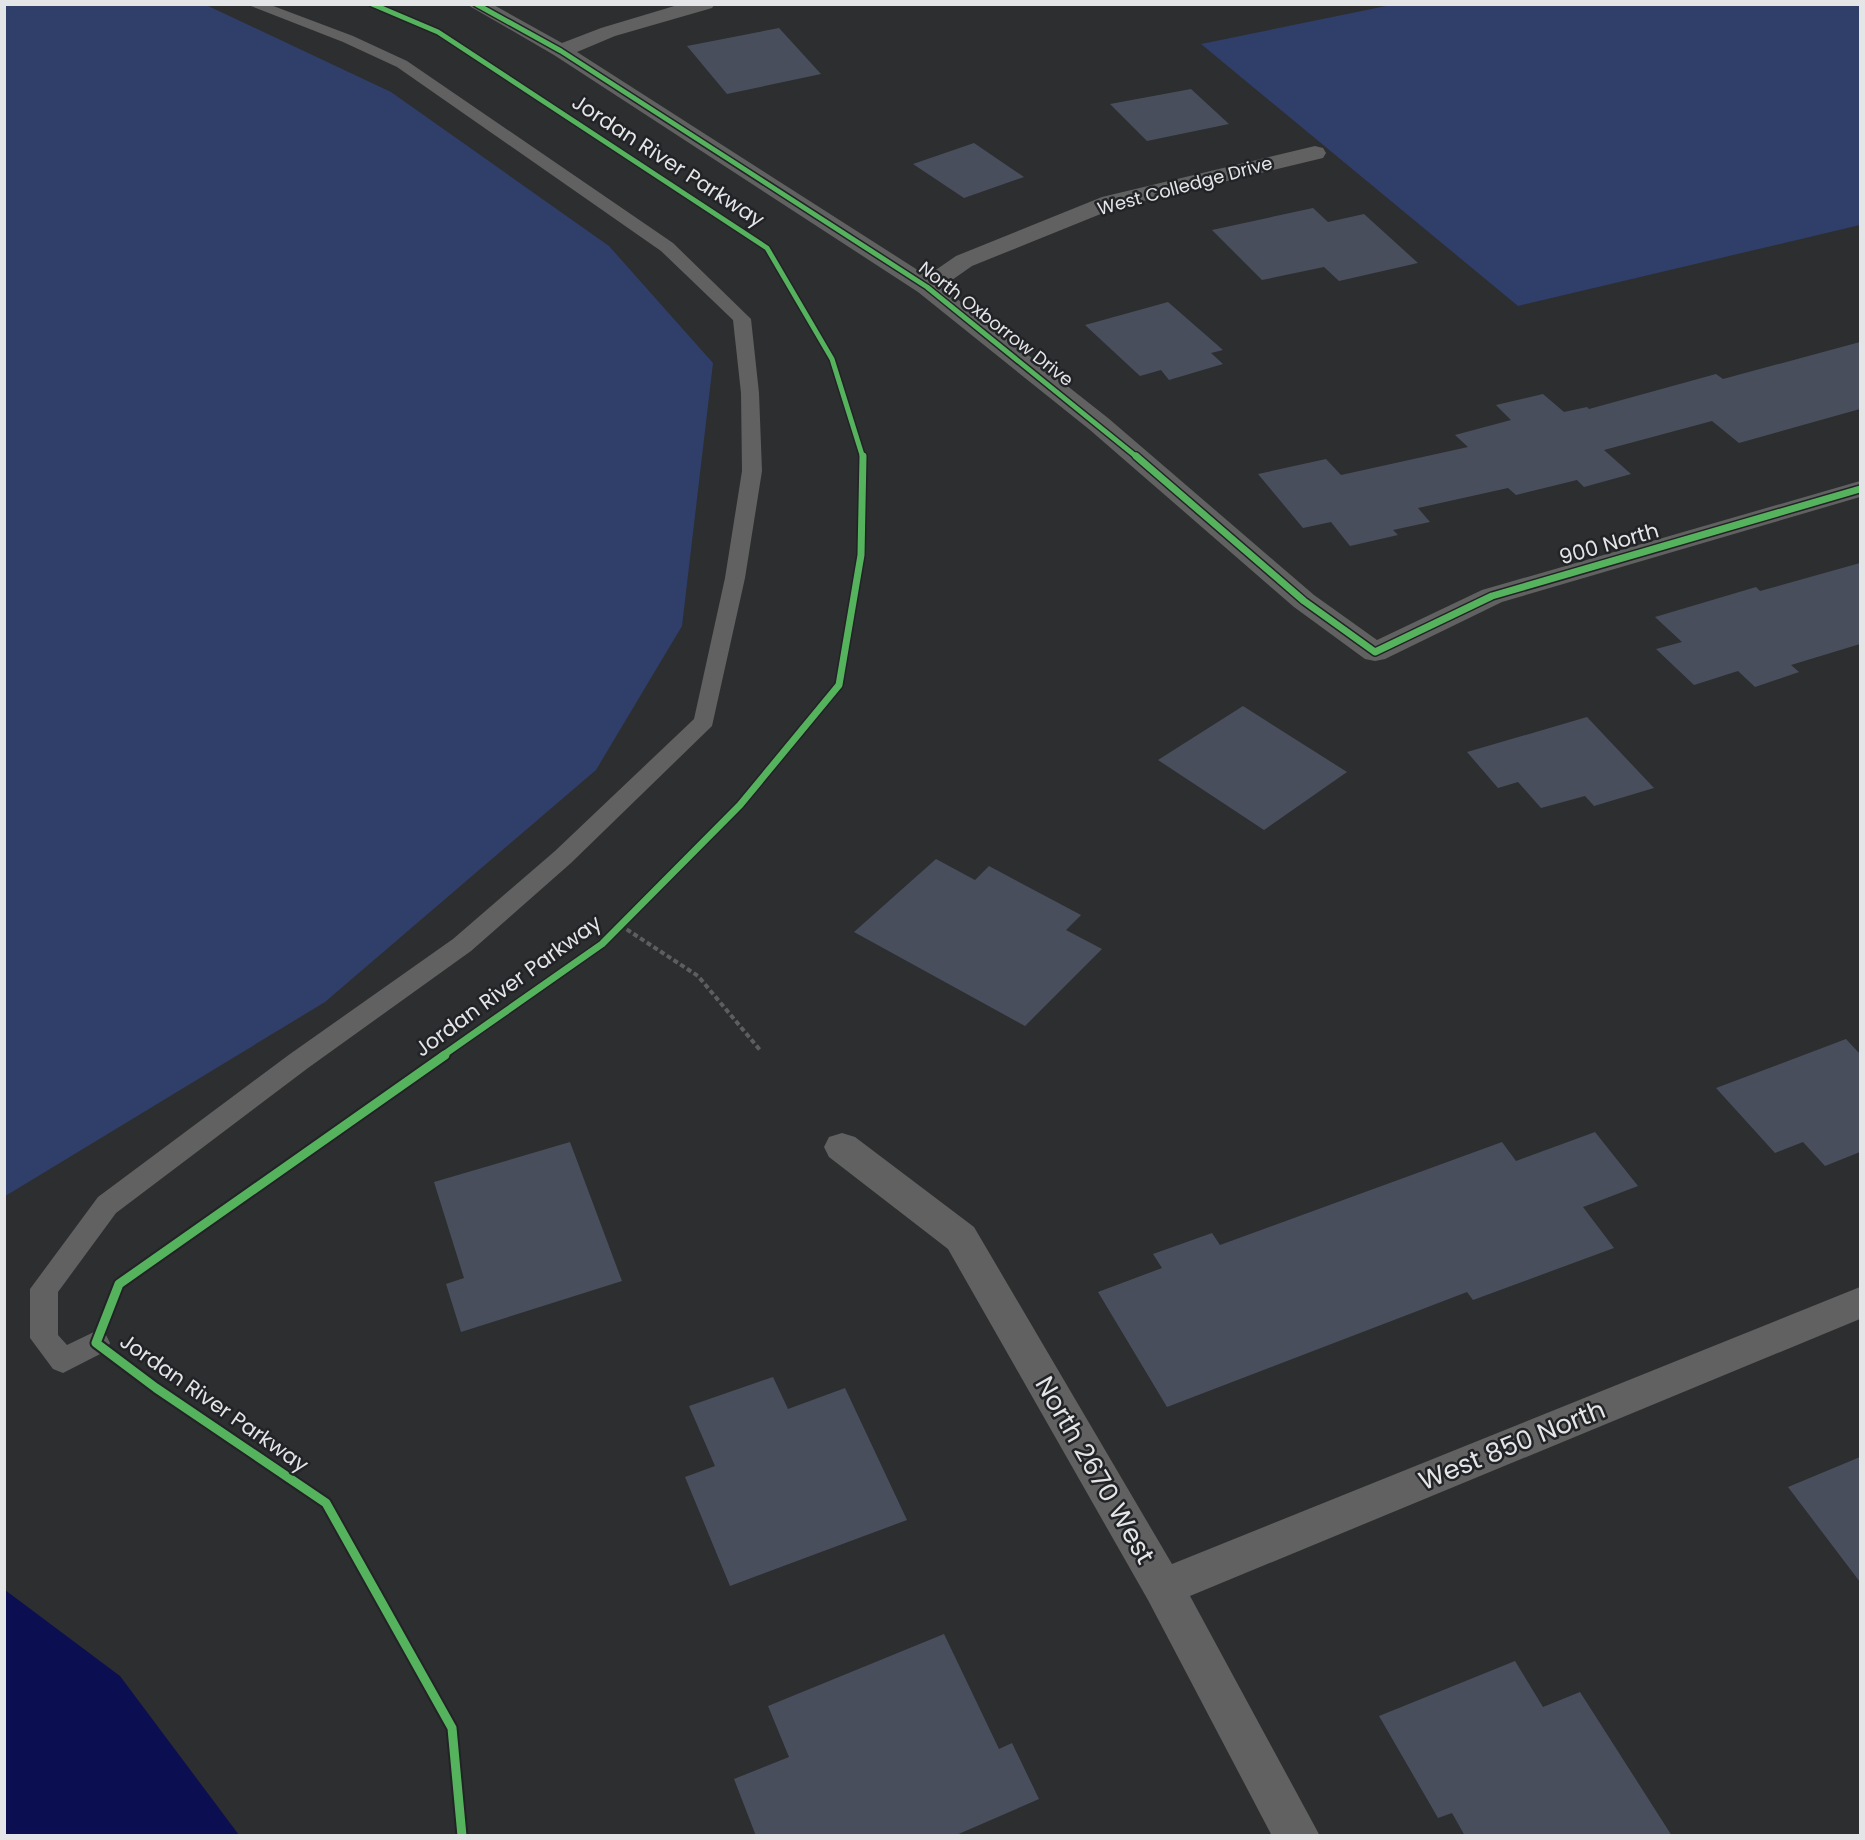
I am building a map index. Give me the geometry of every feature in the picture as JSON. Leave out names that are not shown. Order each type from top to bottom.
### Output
[{"type":"street","name":"North Oxborrow Drive","points":[[476,4],[561,51],[927,287],[1099,424],[1304,601],[1375,651]]},
{"type":"street","points":[[561,51],[608,32],[705,4]]},
{"type":"street","name":"West Colledge Drive","points":[[927,287],[964,261],[1110,202],[1315,153]]},
{"type":"street","name":"900 North","points":[[1375,651],[1492,597],[1860,489]]},
{"type":"street","name":"North 2670 West","points":[[842,1147],[961,1238],[1163,1587],[1297,1836]]},
{"type":"street","name":"West 850 North","points":[[1163,1587],[1860,1303]]},
{"type":"lane","points":[[96,1342],[63,1361],[44,1338],[44,1289],[107,1205],[299,1060],[462,945],[563,857],[704,722],[735,578],[752,471],[750,393],[742,320],[667,247],[402,64],[348,39],[253,4]]},
{"type":"path","points":[[617,928],[698,976],[760,1050]]},
{"type":"shaded area","points":[[5,4],[206,5],[391,92],[609,246],[713,363],[682,626],[596,770],[325,1002],[7,1195],[4,1195]]},
{"type":"shaded area","points":[[1391,5],[1860,5],[1860,225],[1518,306],[1201,44]]},
{"type":"shaded area","points":[[5,1590],[120,1676],[239,1835],[5,1835]]},
{"type":"building","points":[[779,28],[821,74],[727,94],[687,46]]},
{"type":"building","points":[[1191,89],[1229,124],[1147,141],[1110,104]]},
{"type":"building","points":[[974,143],[1024,177],[964,198],[913,164]]},
{"type":"building","points":[[1313,208],[1328,222],[1364,214],[1418,263],[1339,281],[1324,267],[1262,280],[1212,230]]},
{"type":"building","points":[[1168,302],[1223,350],[1211,353],[1223,364],[1169,380],[1161,370],[1140,376],[1085,325]]},
{"type":"building","points":[[1860,342],[1860,409],[1739,443],[1712,421],[1604,450],[1631,474],[1584,487],[1577,480],[1516,495],[1508,488],[1418,508],[1430,522],[1393,530],[1398,535],[1350,546],[1331,522],[1303,528],[1258,474],[1326,459],[1341,475],[1468,447],[1455,435],[1511,420],[1496,405],[1543,394],[1564,412],[1587,407],[1589,409],[1716,374],[1723,379]]},
{"type":"building","points":[[1860,563],[1860,644],[1791,665],[1799,672],[1755,687],[1738,671],[1694,685],[1656,649],[1682,642],[1655,617],[1756,587],[1760,591]]},
{"type":"building","points":[[1243,706],[1347,772],[1264,830],[1158,760]]},
{"type":"building","points":[[1587,717],[1654,788],[1594,806],[1585,796],[1541,808],[1518,782],[1498,788],[1467,752]]},
{"type":"building","points":[[936,859],[975,880],[989,866],[1081,915],[1066,930],[1102,949],[1025,1026],[854,932]]},
{"type":"building","points":[[1846,1039],[1860,1054],[1860,1152],[1825,1166],[1803,1142],[1775,1153],[1716,1088]]},
{"type":"building","points":[[1595,1132],[1638,1186],[1583,1207],[1614,1248],[1473,1300],[1467,1292],[1167,1407],[1098,1292],[1162,1268],[1153,1254],[1212,1233],[1220,1245],[1502,1142],[1516,1161]]},
{"type":"building","points":[[570,1142],[622,1281],[461,1332],[446,1284],[464,1278],[434,1182]]},
{"type":"building","points":[[773,1377],[788,1409],[845,1388],[907,1520],[730,1586],[685,1477],[715,1466],[689,1406]]},
{"type":"building","points":[[1860,1457],[1860,1582],[1788,1487]]},
{"type":"building","points":[[944,1634],[999,1749],[1012,1743],[1039,1799],[954,1836],[756,1836],[734,1779],[789,1757],[768,1706]]},
{"type":"building","points":[[1515,1661],[1543,1707],[1580,1692],[1672,1836],[1465,1836],[1452,1813],[1438,1818],[1379,1716]]},
{"type":"cycle path","name":"Jordan River Parkway","points":[[372,4],[438,32],[767,248],[832,359],[863,455],[861,555],[839,685],[740,805],[602,944],[119,1284],[96,1343],[156,1388],[326,1503],[452,1728],[462,1836]]},
{"type":"cycle path","points":[[476,4],[561,51],[927,287],[1099,424],[1304,601],[1375,652],[1492,596],[1860,489]]}]
